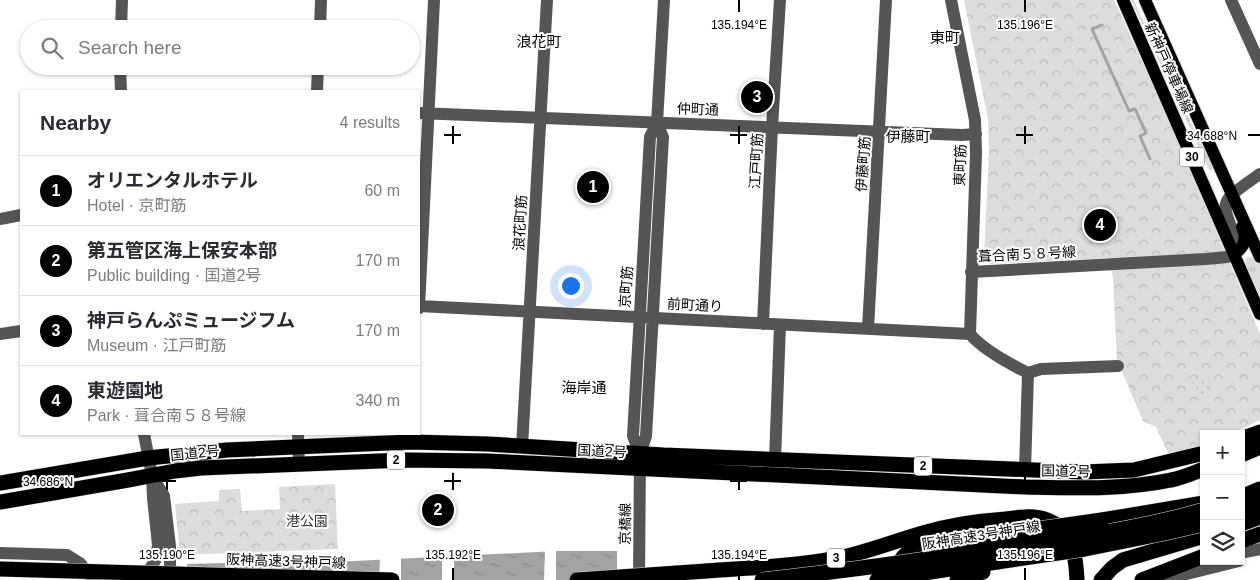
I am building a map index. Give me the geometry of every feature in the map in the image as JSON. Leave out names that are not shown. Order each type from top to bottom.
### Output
[{"type":"highway","points":[[1245,438],[1260,432]]},
{"type":"highway","name":"国道2号","points":[[0,483],[148,458],[298,440],[411,438],[522,447],[640,462],[1086,488],[1140,485],[1172,480],[1200,470]]},
{"type":"highway","points":[[1245,453],[1260,447]]},
{"type":"highway","name":"国道2号","points":[[0,502],[174,471],[227,466],[248,467],[395,460],[640,462],[774,460],[1083,472],[1134,470],[1200,454]]},
{"type":"highway","points":[[1245,491],[1260,488]]},
{"type":"highway","points":[[1245,495],[1260,488]]},
{"type":"highway","points":[[900,580],[898,572],[900,562],[910,551],[916,548],[1200,504]]},
{"type":"highway","points":[[1245,510],[1260,504]]},
{"type":"highway","name":"阪神高速3号神戸線","points":[[762,580],[885,565],[1083,536],[1162,521],[1200,511]]},
{"type":"highway","name":"3","points":[[577,580],[752,568],[825,560],[859,554],[924,533],[962,524],[1030,516],[1048,520],[1061,528],[1072,543],[1077,564],[1077,580]]},
{"type":"highway","points":[[1245,523],[1260,517]]},
{"type":"highway","name":"阪神高速3号神戸線","points":[[877,580],[1085,549],[1165,534],[1200,525]]},
{"type":"highway","points":[[1245,540],[1260,534]]},
{"type":"highway","points":[[1101,580],[1123,560],[1200,537]]},
{"type":"highway","points":[[1245,544],[1260,538]]},
{"type":"highway","points":[[957,580],[994,569],[1085,549]]},
{"type":"highway","points":[[1158,578],[1200,558]]},
{"type":"highway","points":[[1142,580],[1158,578],[1200,562]]},
{"type":"highway","name":"阪神高速3号神戸線","points":[[0,569],[392,580]]},
{"type":"main road","name":"新神戸停車場線","points":[[1123,0],[1260,314]]},
{"type":"main road","name":"新神戸停車場線","points":[[1145,0],[1260,257]]},
{"type":"main road","points":[[1233,252],[1242,248],[1245,238],[1236,212],[1234,199]]},
{"type":"street","points":[[121,20],[122,0]]},
{"type":"street","points":[[320,20],[321,0]]},
{"type":"street","points":[[420,268],[424,113],[434,0]]},
{"type":"street","name":"浪花町筋","points":[[522,447],[547,0]]},
{"type":"street","name":"京町筋","points":[[640,462],[646,436],[663,137],[658,123],[664,0]]},
{"type":"street","name":"江戸町筋","points":[[763,324],[780,0]]},
{"type":"street","name":"伊藤町筋","points":[[868,329],[886,0]]},
{"type":"street","name":"東町筋","points":[[951,0],[975,120],[976,134],[970,334]]},
{"type":"street","points":[[1231,0],[1260,64]]},
{"type":"street","points":[[120,75],[120,90]]},
{"type":"street","points":[[317,90],[318,75]]},
{"type":"street","name":"仲町通","points":[[424,113],[880,132],[976,134]]},
{"type":"street","name":"京町筋","points":[[640,462],[634,436],[640,317],[650,137],[658,123]]},
{"type":"street","points":[[1234,199],[1260,174]]},
{"type":"street","points":[[0,219],[20,215]]},
{"type":"street","name":"葺合南５８号線","points":[[971,272],[1212,259],[1233,252]]},
{"type":"street","name":"前町通り","points":[[420,307],[970,334]]},
{"type":"street","points":[[774,460],[780,325]]},
{"type":"street","points":[[0,334],[20,330]]},
{"type":"street","points":[[970,334],[977,342],[1028,373],[1041,369],[1118,366]]},
{"type":"street","points":[[1025,470],[1028,373]]},
{"type":"street","points":[[142,580],[153,566],[158,551],[152,475],[144,435]]},
{"type":"street","points":[[298,440],[299,464]]},
{"type":"street","name":"京橋線","points":[[639,580],[640,462]]},
{"type":"street","points":[[152,475],[164,496],[170,552],[170,566],[165,580]]},
{"type":"street","points":[[1245,552],[1260,549]]},
{"type":"street","points":[[0,553],[67,555],[80,563],[94,580]]},
{"type":"street","points":[[1245,560],[1260,557]]},
{"type":"street","points":[[1158,578],[1200,564]]},
{"type":"street","points":[[1158,578],[1221,565]]},
{"type":"green space","points":[[964,0],[1114,0],[1160,100],[1260,334],[1260,420],[1239,430],[1200,430],[1200,445],[1169,455],[1156,427],[1143,421],[1117,360],[1113,278],[1109,258],[988,264],[984,257],[989,150],[988,119]]},
{"type":"green space","points":[[1131,0],[1134,0],[1213,168],[1212,171],[1209,170]]},
{"type":"green space","points":[[1253,257],[1258,259],[1260,264],[1260,298],[1245,263],[1247,258]]},
{"type":"green space","points":[[1200,378],[1208,386],[1200,394],[1192,386]]},
{"type":"green space","name":"港公園","points":[[335,484],[338,549],[180,555],[175,504],[219,501],[219,490],[240,489],[242,511],[280,509],[279,487]]},
{"type":"water","points":[[556,551],[617,551],[617,580],[188,580],[187,564],[225,563],[236,567]]},
{"type":"pier","points":[[545,551],[556,551],[556,580],[544,580]]},
{"type":"pier","points":[[442,556],[454,556],[454,580],[442,580]]},
{"type":"pier","points":[[401,558],[401,580],[379,580],[380,559]]},
{"type":"waterway","points":[[1102,25],[1092,29],[1129,111],[1135,109],[1146,133],[1140,136],[1150,159]]},
{"type":"place","name":"神戸らんぷミュージフム","points":[[757,97]]},
{"type":"place","name":"オリエンタルホテル","points":[[593,187]]},
{"type":"place","name":"東遊園地","points":[[1100,225]]},
{"type":"place","name":"第五管区海上保安本部","points":[[438,510]]},
{"type":"district","name":"東町","points":[[945,38]]},
{"type":"district","name":"浪花町","points":[[539,42]]},
{"type":"district","name":"伊藤町","points":[[908,137]]},
{"type":"district","name":"海岸通","points":[[584,388]]}]
